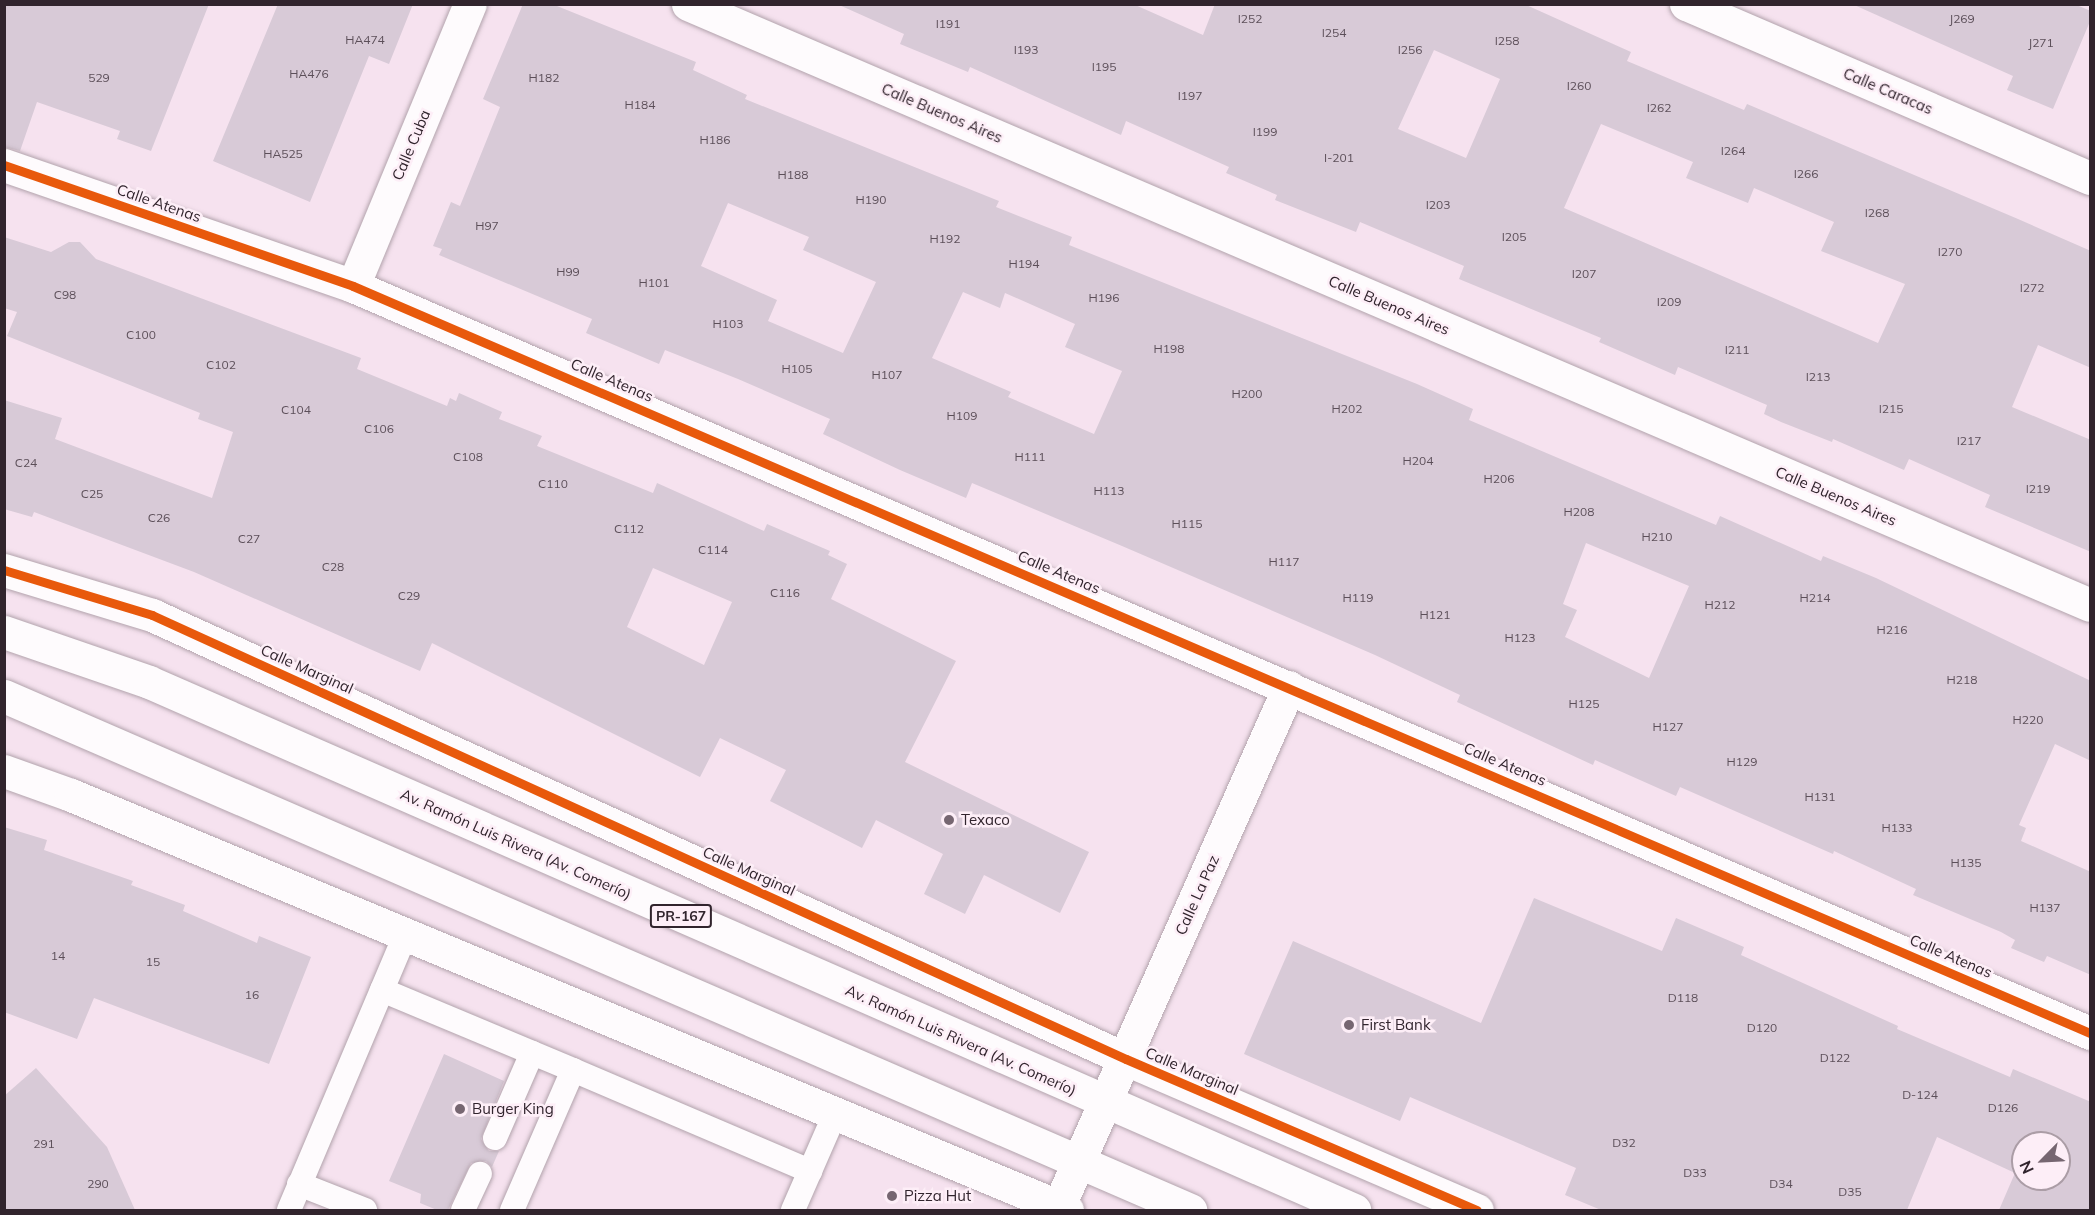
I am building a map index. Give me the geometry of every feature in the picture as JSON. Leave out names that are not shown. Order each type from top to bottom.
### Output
[{"type":"street","name":"Calle Cuba","points":[[353,286],[470,4]]},
{"type":"street","name":"Calle Buenos Aires","points":[[688,4],[2091,604]]},
{"type":"street","name":"Calle Caracas","points":[[1686,4],[2091,178]]},
{"type":"street","name":"Calle Atenas","points":[[4,165],[353,286],[2091,1033]]},
{"type":"street","name":"Calle Marginal","points":[[4,570],[152,615],[1126,1059],[1477,1210]]},
{"type":"street","name":"Av. Ramón Luis Rivera (Av. Comerío)","points":[[4,632],[149,682],[1354,1210]]},
{"type":"street","name":"Calle La Paz","points":[[1061,1209],[1076,1162],[1126,1059],[1288,687]]},
{"type":"street","points":[[4,696],[1190,1210]]},
{"type":"street","points":[[4,771],[71,795],[1061,1209]]},
{"type":"lane","points":[[289,1210],[405,935]]},
{"type":"lane","points":[[382,990],[810,1171]]},
{"type":"lane","points":[[495,1138],[532,1053]]},
{"type":"lane","points":[[512,1210],[573,1070]]},
{"type":"lane","points":[[793,1210],[835,1114]]},
{"type":"lane","points":[[463,1210],[480,1174]]},
{"type":"lane","points":[[299,1184],[365,1210]]},
{"type":"building","points":[[4,4],[209,4],[151,151],[117,139],[120,131],[37,102],[20,151],[4,147]]},
{"type":"building","points":[[278,4],[413,4],[389,64],[369,56],[310,202],[213,161]]},
{"type":"building","points":[[523,4],[552,4],[696,62],[693,70],[747,95],[745,99],[999,201],[996,207],[1072,237],[1069,245],[1417,384],[1473,409],[1469,420],[1716,525],[1720,516],[1821,561],[1823,556],[1876,578],[2091,681],[2091,761],[2055,744],[2019,825],[2026,828],[2021,841],[2091,872],[2091,975],[2047,956],[2044,962],[2011,948],[2015,940],[2001,932],[1913,895],[1916,889],[1834,851],[1833,854],[1680,787],[1676,796],[1595,760],[1593,765],[1457,702],[1460,695],[1375,655],[1122,546],[972,483],[966,498],[900,470],[823,434],[830,419],[665,350],[659,364],[586,333],[592,319],[439,255],[442,249],[433,246],[451,202],[460,206],[500,107],[483,99]],"holes":[[[728,203],[809,237],[803,250],[876,282],[843,353],[768,321],[777,300],[701,266]],[[963,292],[1000,308],[1005,293],[1075,324],[1065,347],[1122,371],[1094,434],[1008,397],[1011,392],[932,358]],[[1586,543],[1689,586],[1649,678],[1565,637],[1577,610],[1563,604]]]},
{"type":"building","points":[[837,4],[1133,4],[1203,35],[1215,4],[1524,4],[1631,52],[1627,61],[1744,110],[1747,104],[2018,219],[2091,251],[2091,368],[2038,345],[2012,407],[2091,440],[2091,552],[1985,507],[1990,495],[1909,459],[1904,470],[1833,439],[1832,442],[1781,422],[1764,414],[1767,405],[1678,367],[1675,375],[1599,342],[1601,338],[1459,279],[1464,266],[1360,222],[1356,232],[1275,200],[1277,195],[1226,173],[1229,167],[1126,121],[1121,135],[970,67],[968,72],[900,44],[904,34]],"holes":[[[1434,50],[1500,79],[1466,158],[1398,129]],[[1601,124],[1693,162],[1686,178],[1748,203],[1754,188],[1834,222],[1821,251],[1905,284],[1878,343],[1564,208]]]},
{"type":"building","points":[[1852,4],[2074,4],[2091,11],[2091,19],[2053,109],[2007,90],[2013,76]]},
{"type":"building","points":[[4,237],[51,252],[69,242],[80,242],[96,259],[361,358],[357,369],[447,406],[450,398],[456,401],[459,393],[502,412],[499,419],[542,436],[537,446],[653,493],[657,483],[764,531],[767,524],[830,551],[828,555],[847,564],[831,599],[956,661],[905,762],[1089,852],[1060,913],[984,875],[965,914],[924,894],[943,854],[876,820],[862,848],[770,801],[786,770],[720,738],[700,777],[432,643],[420,671],[194,572],[34,512],[32,517],[4,509],[4,400],[62,418],[55,439],[212,498],[233,432],[198,419],[200,413],[7,336],[17,312],[4,308]],"holes":[[[653,568],[732,602],[704,665],[627,627]]]},
{"type":"building","points":[[4,827],[47,840],[44,850],[133,881],[131,885],[185,905],[183,911],[257,943],[259,936],[311,957],[269,1064],[94,998],[77,1039],[4,1012]]},
{"type":"building","points":[[1534,898],[1662,951],[1676,918],[1744,947],[1741,955],[1898,1026],[1897,1029],[2010,1077],[2013,1069],[2091,1102],[2091,1210],[1999,1210],[2011,1182],[2011,1191],[2071,1191],[2071,1131],[2011,1131],[2011,1171],[1937,1137],[1907,1210],[1601,1210],[1565,1195],[1576,1168],[1410,1097],[1400,1121],[1244,1054],[1293,941],[1481,1023]]},
{"type":"building","name":"Burger King","points":[[444,1054],[504,1081],[481,1139],[489,1151],[499,1151],[492,1167],[486,1161],[471,1163],[448,1210],[437,1210],[420,1203],[421,1194],[389,1181]]},
{"type":"building","points":[[36,1068],[107,1147],[135,1210],[4,1210],[4,1096]]},
{"type":"cycle path","points":[[4,165],[353,286],[2090,1033]]},
{"type":"cycle path","points":[[4,570],[152,615],[1126,1059],[1477,1210]]},
{"type":"place","name":"Texaco","points":[[949,820]]},
{"type":"place","name":"First Bank","points":[[1349,1025]]},
{"type":"place","name":"Burger King","points":[[460,1109]]},
{"type":"place","name":"Pizza Hut","points":[[892,1196]]}]
